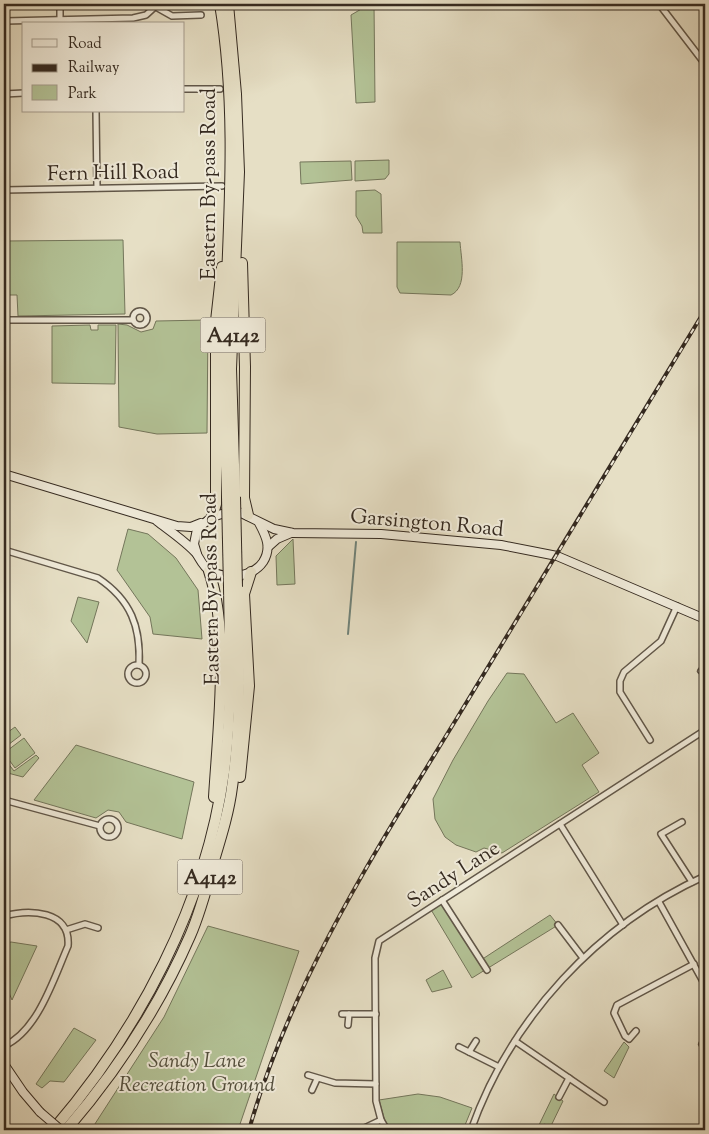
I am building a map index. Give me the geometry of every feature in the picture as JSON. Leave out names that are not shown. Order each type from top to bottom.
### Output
[{"type":"highway","name":"Eastern By-pass Road","points":[[220,4],[229,94],[232,175],[224,369],[231,497]]},
{"type":"highway","name":"Eastern By-pass Road","points":[[66,1130],[94,1097],[156,1004],[190,936],[227,817],[233,778],[239,709],[233,587],[231,369],[239,172],[236,94],[228,4]]},
{"type":"highway","points":[[239,172],[243,221],[242,301],[246,367],[244,498],[248,515]]},
{"type":"highway","points":[[208,520],[216,504],[216,322],[222,270],[229,241]]},
{"type":"highway","points":[[209,571],[217,594],[219,626],[220,699],[213,803],[216,813]]},
{"type":"highway","points":[[227,817],[235,803],[246,732],[249,686],[244,594],[246,581],[251,572]]},
{"type":"highway","name":"Eastern By-pass Road","points":[[54,1130],[87,1091],[146,998],[180,930],[201,870],[224,773],[230,701],[233,587]]},
{"type":"main road","points":[[4,474],[177,526],[191,527],[225,513],[239,512],[248,515],[259,523],[292,533]]},
{"type":"main road","points":[[152,517],[196,554],[209,571],[225,575],[242,575],[251,572],[263,562],[268,547],[266,536],[259,523]]},
{"type":"main road","points":[[196,554],[194,536],[208,520]]},
{"type":"main road","points":[[268,547],[278,539],[292,533]]},
{"type":"main road","name":"Garsington Road","points":[[292,533],[393,534],[501,545],[557,556],[705,618]]},
{"type":"main road","points":[[4,1064],[23,1092],[40,1112],[61,1130]]},
{"type":"street","points":[[4,4],[4,22],[133,18],[146,15],[157,6],[172,16],[201,15]]},
{"type":"street","points":[[60,4],[60,20]]},
{"type":"street","points":[[659,4],[705,64]]},
{"type":"street","points":[[185,90],[220,89]]},
{"type":"street","points":[[4,94],[22,93]]},
{"type":"street","points":[[96,112],[97,188]]},
{"type":"street","name":"Fern Hill Road","points":[[4,190],[222,186]]},
{"type":"street","points":[[4,320],[133,320]]},
{"type":"street","points":[[4,550],[98,578],[115,591],[135,621],[141,646],[139,665]]},
{"type":"street","points":[[650,740],[620,692],[620,681],[624,672],[661,641],[680,607]]},
{"type":"street","name":"Sandy Lane","points":[[387,1130],[381,1120],[376,1101],[375,958],[379,941],[705,730]]},
{"type":"street","points":[[4,800],[100,826]]},
{"type":"street","points":[[682,822],[662,834],[692,882]]},
{"type":"street","points":[[560,824],[623,925]]},
{"type":"street","points":[[470,1130],[498,1067],[554,986],[583,958],[623,925],[692,882],[705,876]]},
{"type":"street","points":[[442,900],[487,970]]},
{"type":"street","points":[[659,902],[705,985]]},
{"type":"street","points":[[4,916],[18,912],[35,912],[51,916],[60,922],[66,930],[68,946],[34,1020],[24,1032],[4,1046]]},
{"type":"street","points":[[66,930],[85,924],[98,928]]},
{"type":"street","points":[[558,925],[583,958]]},
{"type":"street","points":[[636,1031],[628,1042],[614,1013],[617,1005],[694,964]]},
{"type":"street","points":[[342,1014],[376,1014]]},
{"type":"street","points":[[348,1025],[349,1014]]},
{"type":"street","points":[[702,1044],[705,1038]]},
{"type":"street","points":[[469,1052],[476,1040]]},
{"type":"street","points":[[515,1041],[604,1102]]},
{"type":"street","points":[[459,1047],[498,1067]]},
{"type":"street","points":[[308,1075],[335,1083],[376,1084]]},
{"type":"street","points":[[559,1097],[569,1078]]},
{"type":"street","points":[[312,1090],[317,1079]]},
{"type":"street","points":[[360,1130],[381,1120]]},
{"type":"green space","points":[[370,4],[374,4],[375,102],[356,103],[351,15]]},
{"type":"green space","points":[[389,160],[389,174],[385,179],[355,181],[355,161]]},
{"type":"green space","points":[[351,161],[352,180],[301,184],[300,162]]},
{"type":"green space","points":[[375,190],[381,194],[382,233],[363,233],[362,226],[356,216],[356,191]]},
{"type":"green space","points":[[123,240],[125,314],[18,316],[17,295],[4,295],[4,241]]},
{"type":"green space","points":[[397,242],[460,242],[462,279],[460,286],[451,295],[400,293],[397,287]]},
{"type":"green space","points":[[208,320],[207,433],[157,434],[119,427],[118,324],[127,325],[141,332],[153,329],[156,321]]},
{"type":"green space","points":[[90,325],[91,330],[98,330],[98,325],[116,325],[115,384],[52,383],[52,326]]},
{"type":"green space","points":[[128,529],[148,534],[176,558],[198,590],[202,639],[153,634],[150,617],[117,570]]},
{"type":"green space","points":[[293,539],[295,584],[277,585],[276,556]]},
{"type":"green space","points":[[78,597],[99,602],[87,643],[71,621]]},
{"type":"green space","points":[[507,673],[524,674],[556,723],[573,713],[599,753],[582,765],[599,792],[502,853],[484,848],[476,852],[456,845],[445,837],[435,819],[433,799],[453,760]]},
{"type":"green space","points":[[15,727],[21,735],[4,748],[4,735]]},
{"type":"green space","points":[[24,738],[35,753],[15,768],[4,753]]},
{"type":"green space","points":[[76,745],[194,782],[182,839],[126,822],[119,812],[108,810],[96,818],[34,800]]},
{"type":"green space","points":[[36,755],[39,758],[23,777],[4,772],[4,758],[14,771]]},
{"type":"green space","points":[[442,900],[481,960],[550,915],[558,925],[472,978],[430,908]]},
{"type":"green space","name":"Sandy Lane Recreation Ground","points":[[208,926],[299,951],[238,1130],[91,1130],[164,1017]]},
{"type":"green space","points":[[11,942],[37,946],[12,1000],[4,981],[4,944]]},
{"type":"green space","points":[[443,970],[452,987],[432,992],[426,980]]},
{"type":"green space","points":[[74,1028],[96,1040],[64,1082],[50,1081],[42,1088],[36,1084]]},
{"type":"green space","points":[[624,1042],[629,1047],[614,1078],[604,1071]]},
{"type":"green space","points":[[418,1094],[440,1097],[472,1108],[463,1130],[390,1130],[384,1118],[379,1100]]},
{"type":"green space","points":[[554,1094],[563,1101],[549,1130],[539,1125]]},
{"type":"waterway","points":[[348,634],[356,542]]},
{"type":"railway","points":[[249,1130],[267,1075],[288,1021],[339,917],[397,817],[705,310]]}]
